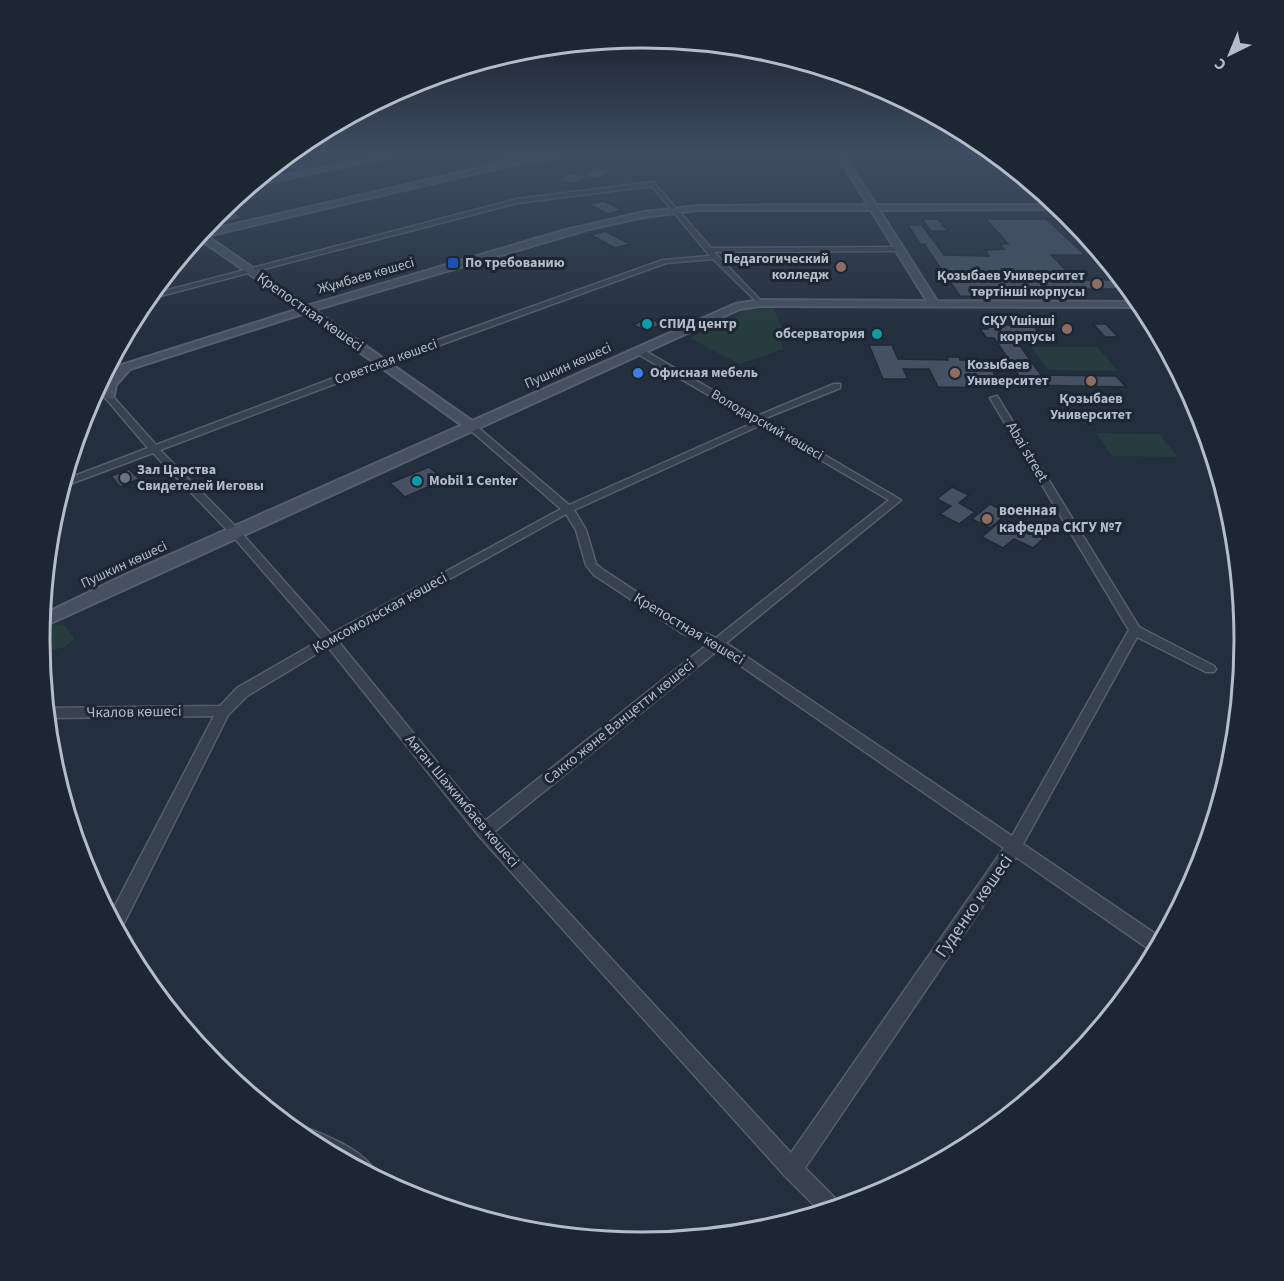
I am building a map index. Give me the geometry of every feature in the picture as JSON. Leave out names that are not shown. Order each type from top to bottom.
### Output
[{"type":"street","points":[[215,230],[288,214]]},
{"type":"street","points":[[162,294],[466,214]]},
{"type":"street","name":"Жұмбаев көшесі","points":[[115,370],[340,298],[639,215],[654,214]]},
{"type":"street","points":[[678,214],[714,257],[760,303]]},
{"type":"street","points":[[877,214],[934,304]]},
{"type":"street","name":"Крепостная көшесі","points":[[207,239],[471,426],[568,510],[581,530],[591,565],[598,572],[686,630],[717,643],[1152,941]]},
{"type":"street","points":[[708,250],[899,249]]},
{"type":"street","name":"Советская көшесі","points":[[72,480],[382,363],[665,261],[714,257]]},
{"type":"street","points":[[262,322],[284,309],[286,296],[312,302],[340,298]]},
{"type":"street","points":[[325,323],[322,316],[323,309],[340,298]]},
{"type":"street","name":"Пушкин көшесі","points":[[51,617],[234,531],[734,307],[760,303],[1131,305]]},
{"type":"street","points":[[262,322],[299,318],[325,323]]},
{"type":"street","name":"Володарский көшесі","points":[[639,351],[896,500]]},
{"type":"street","points":[[117,366],[140,362]]},
{"type":"street","points":[[103,395],[109,397],[109,387],[114,378],[140,362]]},
{"type":"street","name":"Комсомольская көшесі","points":[[118,917],[223,711],[242,692],[330,640],[568,510],[837,386]]},
{"type":"street","name":"Аяган Шажимбаев көшесі","points":[[105,392],[154,449],[234,531],[330,640],[484,831],[792,1169],[827,1204]]},
{"type":"street","name":"Abai street","points":[[994,398],[1135,630]]},
{"type":"street","name":"Сакко және Ванцетти көшесі","points":[[484,831],[896,500]]},
{"type":"street","points":[[1135,630],[1210,669]]},
{"type":"street","name":"Гуденко көшесі","points":[[792,1169],[1014,847],[1135,630]]},
{"type":"street","name":"Чкалов көшесі","points":[[54,713],[223,711]]},
{"type":"green space","points":[[773,309],[785,334],[778,335],[784,349],[739,364],[690,338],[746,310]]},
{"type":"green space","points":[[1031,347],[1097,347],[1118,371],[1048,370]]},
{"type":"green space","points":[[1096,433],[1159,434],[1178,457],[1112,456]]},
{"type":"green space","points":[[55,624],[64,625],[73,636],[73,640],[65,647],[50,651],[50,627]]},
{"type":"building","points":[[232,214],[243,218],[222,223]]},
{"type":"building","points":[[922,219],[938,219],[948,231],[931,231]]},
{"type":"building","points":[[986,219],[1046,219],[1085,255],[1051,255],[1076,280],[1112,280],[1119,289],[1082,289],[1082,297],[960,296],[908,225],[922,225],[944,255],[989,256],[985,250],[1004,249],[999,244],[1008,244]]},
{"type":"building","points":[[605,231],[630,244],[615,248],[591,235]]},
{"type":"building","name":"СПИД центр","points":[[648,318],[662,324],[647,331],[633,325]]},
{"type":"building","points":[[985,324],[1033,325],[1041,336],[1013,336],[1041,375],[1116,376],[1126,387],[1025,385],[1015,370],[992,370],[1003,388],[938,387],[929,369],[903,369],[908,379],[883,379],[869,345],[892,345],[898,359],[948,360],[947,357],[959,357],[960,360],[1009,360],[994,338],[987,338],[980,329],[988,329]]},
{"type":"building","points":[[1093,324],[1106,324],[1118,337],[1105,337]]},
{"type":"building","name":"Mobil 1 Center","points":[[429,467],[444,480],[405,497],[390,483]]},
{"type":"building","name":"Зал Царства Свидетелей Иеговы","points":[[129,469],[139,479],[120,487],[111,476]]},
{"type":"building","points":[[952,487],[969,495],[959,503],[975,512],[959,524],[940,514],[951,506],[937,499]]},
{"type":"building","points":[[990,504],[1008,513],[990,528],[972,519]]},
{"type":"building","points":[[998,523],[1019,533],[1028,525],[1047,535],[1033,548],[1014,539],[1003,548],[982,537]]},
{"type":"place","name":"По требованию","points":[[453,263]]},
{"type":"place","name":"Педагогический колледж","points":[[841,267]]},
{"type":"place","name":"Қозыбаев Университет төртінші корпусы","points":[[1097,284]]},
{"type":"place","name":"СПИД центр","points":[[647,324]]},
{"type":"place","name":"СҚУ Үшінші корпусы","points":[[1067,329]]},
{"type":"place","name":"обсерватория","points":[[877,334]]},
{"type":"place","name":"Офисная мебель","points":[[638,373]]},
{"type":"place","name":"Козыбаев Университет","points":[[955,373]]},
{"type":"place","name":"Қозыбаев Университет","points":[[1091,381]]},
{"type":"place","name":"Зал Царства Свидетелей Иеговы","points":[[125,478]]},
{"type":"place","name":"Mobil 1 Center","points":[[417,481]]},
{"type":"place","name":"военная кафедра СКГУ №7","points":[[987,519]]}]
